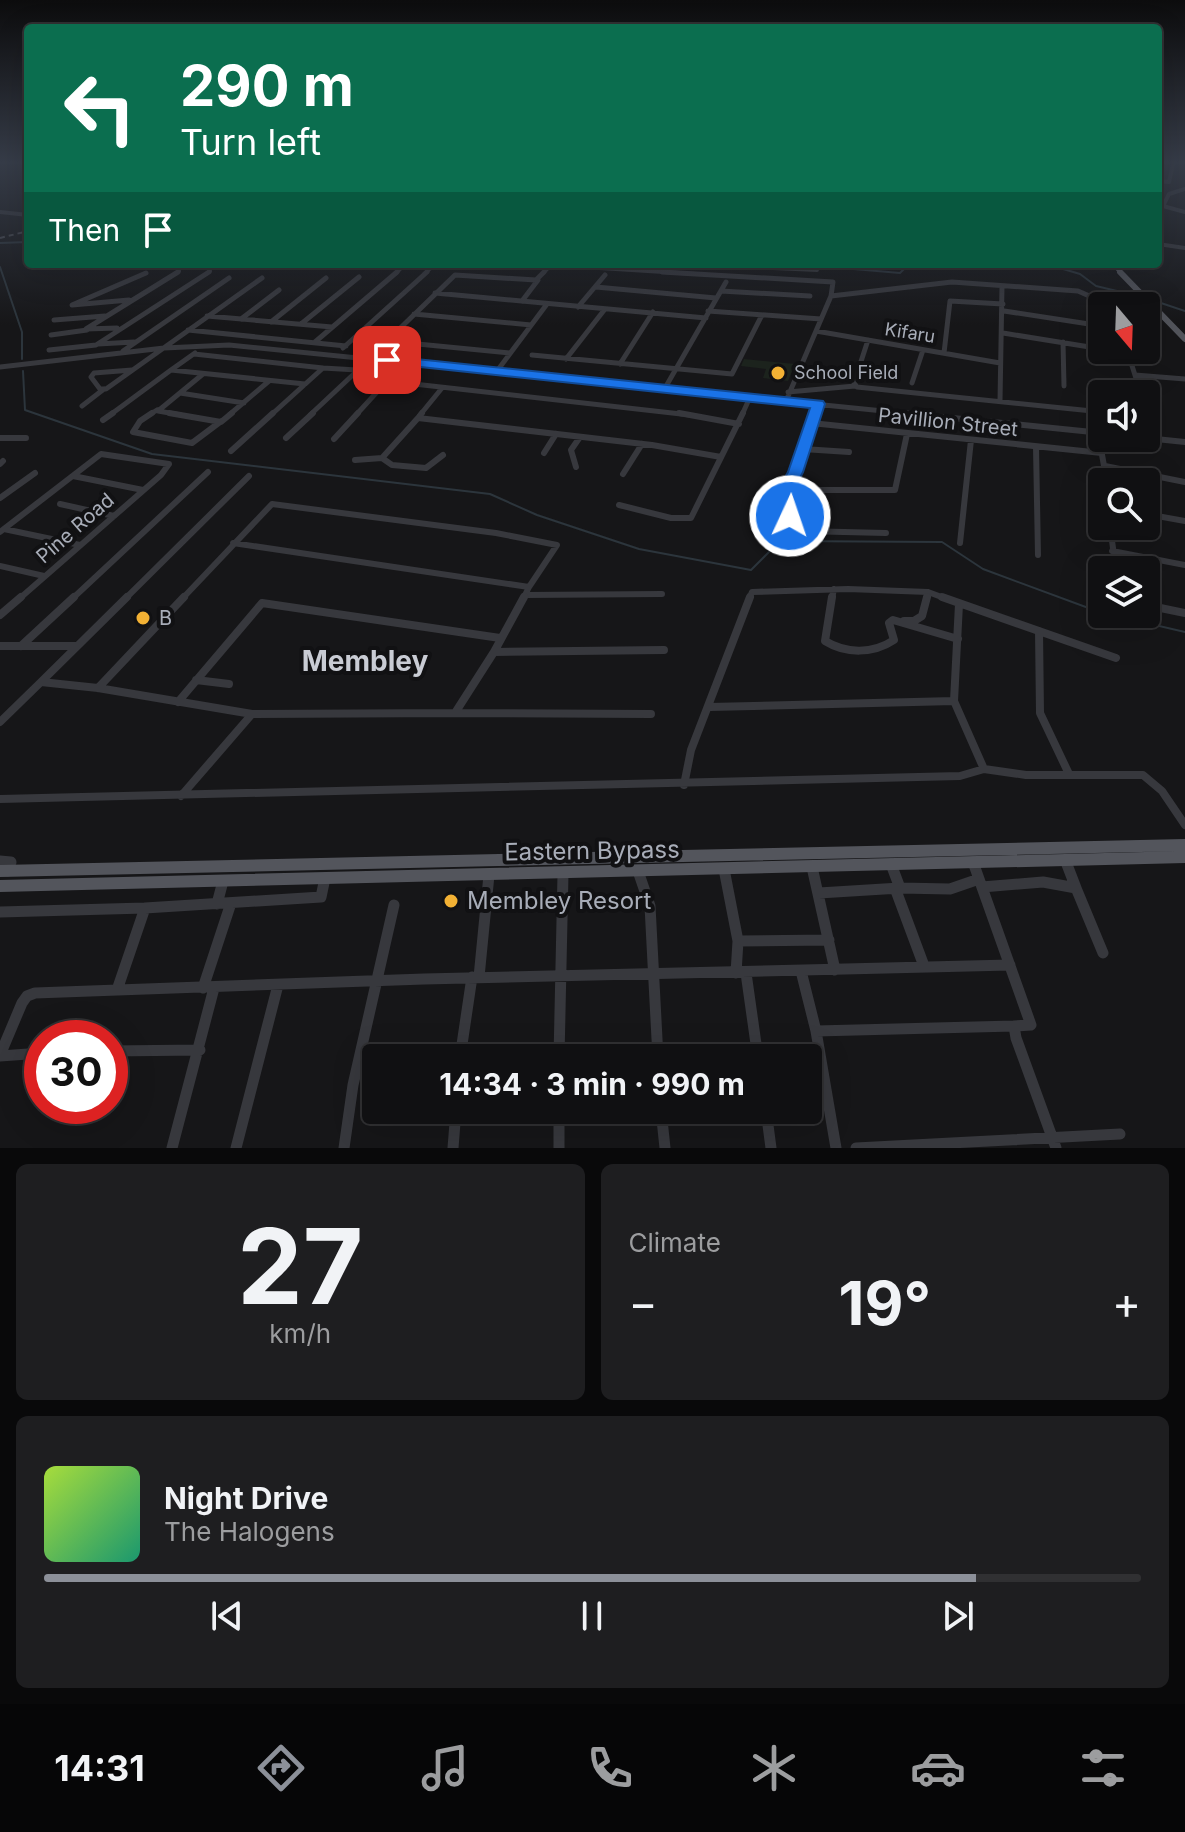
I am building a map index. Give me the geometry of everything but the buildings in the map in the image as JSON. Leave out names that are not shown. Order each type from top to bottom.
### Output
[{"type":"main road","points":[[1117,268],[1185,339]]},
{"type":"main road","name":"Eastern Bypass","points":[[2,868],[1185,845]]},
{"type":"main road","name":"Eastern Bypass","points":[[0,887],[1185,857]]},
{"type":"street","points":[[1162,245],[1185,248]]},
{"type":"street","points":[[336,355],[431,268]]},
{"type":"street","points":[[522,301],[544,268]]},
{"type":"street","points":[[630,268],[833,282],[831,296],[786,401]]},
{"type":"street","points":[[664,268],[665,272]]},
{"type":"street","points":[[742,268],[747,277]]},
{"type":"street","points":[[775,278],[773,268],[817,270]]},
{"type":"street","points":[[315,342],[400,269]]},
{"type":"street","points":[[87,330],[179,271]]},
{"type":"street","points":[[96,345],[210,271]]},
{"type":"street","points":[[132,300],[72,305],[146,273]]},
{"type":"street","points":[[286,438],[456,274],[538,280]]},
{"type":"street","points":[[578,307],[605,275]]},
{"type":"street","points":[[301,324],[359,277]]},
{"type":"street","points":[[121,353],[229,278]]},
{"type":"street","points":[[82,406],[262,278]]},
{"type":"street","points":[[271,322],[326,278]]},
{"type":"street","points":[[665,388],[726,282]]},
{"type":"street","points":[[831,296],[948,282],[1078,291],[1088,295]]},
{"type":"street","points":[[1000,401],[1005,286]]},
{"type":"street","points":[[596,287],[716,298]]},
{"type":"street","points":[[109,288],[117,289]]},
{"type":"street","points":[[241,319],[279,290]]},
{"type":"street","points":[[88,304],[100,291]]},
{"type":"street","points":[[721,291],[810,296]]},
{"type":"street","points":[[435,293],[605,309],[821,319]]},
{"type":"street","points":[[944,353],[950,301],[1003,307],[1088,323]]},
{"type":"street","points":[[497,371],[547,304]]},
{"type":"street","points":[[566,359],[605,309]]},
{"type":"street","points":[[620,364],[653,312]]},
{"type":"street","points":[[414,314],[531,325]]},
{"type":"street","points":[[532,355],[732,374],[762,315]]},
{"type":"street","points":[[54,320],[107,316]]},
{"type":"street","points":[[207,316],[332,327]]},
{"type":"street","points":[[51,335],[121,328]]},
{"type":"street","points":[[188,330],[346,346]]},
{"type":"street","name":"Kifaru","points":[[816,331],[1000,363]]},
{"type":"street","points":[[103,420],[219,333]]},
{"type":"street","points":[[1003,333],[1088,346]]},
{"type":"street","points":[[855,386],[868,340]]},
{"type":"street","points":[[49,350],[136,341]]},
{"type":"street","points":[[387,341],[510,353]]},
{"type":"street","points":[[1063,342],[1064,386]]},
{"type":"street","points":[[0,367],[204,345],[369,358],[1088,432]]},
{"type":"street","points":[[912,383],[923,350]]},
{"type":"street","points":[[194,354],[357,370]]},
{"type":"street","points":[[334,439],[405,362]]},
{"type":"street","points":[[1132,364],[1137,380]]},
{"type":"street","points":[[231,451],[323,368]]},
{"type":"street","points":[[104,389],[100,389],[91,374],[132,370]]},
{"type":"street","points":[[171,370],[305,384]]},
{"type":"street","points":[[203,374],[140,421],[133,432],[192,443],[269,381]]},
{"type":"street","points":[[1135,375],[1185,379]]},
{"type":"street","points":[[387,381],[679,413],[739,424]]},
{"type":"street","points":[[788,392],[855,386],[909,397],[1000,401],[1088,410]]},
{"type":"street","points":[[382,458],[442,388]]},
{"type":"street","points":[[180,393],[244,403]]},
{"type":"street","points":[[619,505],[671,518],[691,518],[750,397]]},
{"type":"street","points":[[818,404],[786,490],[786,507],[796,527],[802,531],[886,533]]},
{"type":"street","points":[[157,410],[220,422]]},
{"type":"street","points":[[418,418],[642,444],[721,457]]},
{"type":"street","name":"Pavillion Street","points":[[811,423],[1102,453]]},
{"type":"street","points":[[544,453],[556,434]]},
{"type":"street","points":[[786,490],[895,490],[907,434]]},
{"type":"street","points":[[576,467],[571,450],[580,437]]},
{"type":"street","points":[[0,438],[26,438]]},
{"type":"street","points":[[960,543],[971,440]]},
{"type":"street","points":[[1160,440],[1185,442]]},
{"type":"street","points":[[623,474],[642,444]]},
{"type":"street","points":[[1036,447],[1038,555]]},
{"type":"street","points":[[803,449],[849,452]]},
{"type":"street","name":"Pine Road","points":[[0,615],[4,608],[114,516],[169,464],[105,453],[73,476]]},
{"type":"street","points":[[1102,453],[1105,466],[1185,482]]},
{"type":"street","points":[[355,460],[382,458],[392,465],[426,468],[443,455]]},
{"type":"street","points":[[21,646],[208,472]]},
{"type":"street","points":[[0,498],[35,473]]},
{"type":"street","points":[[2,530],[73,476],[143,490]]},
{"type":"street","points":[[0,722],[249,476]]},
{"type":"street","points":[[60,504],[114,516]]},
{"type":"street","points":[[98,688],[272,504],[496,533],[557,545],[455,713]]},
{"type":"street","points":[[1160,517],[1185,521]]},
{"type":"street","points":[[2,530],[80,545]]},
{"type":"street","points":[[1111,540],[1113,556]]},
{"type":"street","points":[[233,543],[527,591],[662,594]]},
{"type":"street","points":[[1112,551],[1185,565]]},
{"type":"street","points":[[2,568],[44,576]]},
{"type":"street","points":[[834,589],[825,641],[833,646],[872,651],[883,649],[894,640],[889,623],[914,621],[922,616],[928,592]]},
{"type":"street","points":[[684,785],[691,750],[752,592],[834,589],[928,592],[1116,658]]},
{"type":"street","points":[[178,702],[262,603],[500,638]]},
{"type":"street","points":[[959,604],[954,701],[984,769]]},
{"type":"street","points":[[1160,608],[1185,613]]},
{"type":"street","points":[[904,621],[958,639]]},
{"type":"street","points":[[1039,631],[1040,713],[1069,774]]},
{"type":"street","points":[[0,646],[75,646]]},
{"type":"street","points":[[494,652],[664,650]]},
{"type":"street","points":[[196,680],[229,684]]},
{"type":"street","points":[[41,682],[98,688],[252,714],[651,714]]},
{"type":"street","points":[[710,707],[954,701]]},
{"type":"street","points":[[181,796],[252,714]]},
{"type":"street","points":[[0,799],[684,785],[960,776],[984,769],[1026,775],[1134,773],[1149,777],[1185,825]]},
{"type":"street","points":[[816,1031],[1031,1025],[973,862]]},
{"type":"street","points":[[1066,862],[1103,953]]},
{"type":"street","points":[[891,864],[924,966]]},
{"type":"street","points":[[812,867],[835,970]]},
{"type":"street","points":[[724,869],[755,1044]]},
{"type":"street","points":[[638,871],[650,906],[658,1044]]},
{"type":"street","points":[[559,1044],[563,874]]},
{"type":"street","points":[[463,1044],[476,977],[489,875]]},
{"type":"street","points":[[0,912],[145,908],[321,897],[325,878]]},
{"type":"street","points":[[217,904],[223,881]]},
{"type":"street","points":[[819,893],[897,888],[950,889],[981,883],[1043,882],[1076,888]]},
{"type":"street","points":[[172,1148],[200,1050],[208,988],[231,903]]},
{"type":"street","points":[[344,1148],[353,1085],[394,905]]},
{"type":"street","points":[[117,990],[145,908]]},
{"type":"street","points":[[738,941],[829,940]]},
{"type":"street","points":[[24,1054],[0,1055],[27,996],[476,977],[1010,965]]},
{"type":"street","points":[[801,971],[816,1031],[836,1148]]},
{"type":"street","points":[[236,1148],[278,985]]},
{"type":"street","points":[[1014,1026],[1054,1142]]},
{"type":"street","points":[[128,1051],[200,1050]]},
{"type":"street","points":[[453,1148],[455,1124]]},
{"type":"street","points":[[559,1124],[559,1148]]},
{"type":"street","points":[[662,1124],[665,1148]]},
{"type":"street","points":[[768,1124],[771,1148]]},
{"type":"street","points":[[856,1148],[1054,1142],[1120,1134]]},
{"type":"shaded area","name":"School Field","points":[[744,359],[795,364],[788,381],[763,378],[766,369],[741,366]]},
{"type":"waterway","points":[[0,243],[24,242]]},
{"type":"waterway","points":[[0,267],[22,332],[22,359]]},
{"type":"waterway","points":[[842,268],[900,273],[905,268]]},
{"type":"waterway","points":[[1021,268],[1036,268]]},
{"type":"waterway","points":[[1060,268],[1080,274],[1096,286],[1121,292]]},
{"type":"waterway","points":[[1160,303],[1185,311]]},
{"type":"waterway","points":[[23,371],[25,410],[152,454],[490,494],[537,515],[639,549],[751,570],[780,541],[942,542],[983,569],[1088,608]]},
{"type":"waterway","points":[[1160,626],[1185,632]]},
{"type":"railway","points":[[0,238],[24,232]]},
{"type":"place","name":"School Field","points":[[778,373]]},
{"type":"place","name":"B","points":[[143,618]]},
{"type":"place","name":"Membley Resort","points":[[451,901]]},
{"type":"district","name":"Membley","points":[[365,661]]},
{"type":"route","points":[[387,360],[818,404],[796,472],[786,490],[786,507],[790,516]]}]
